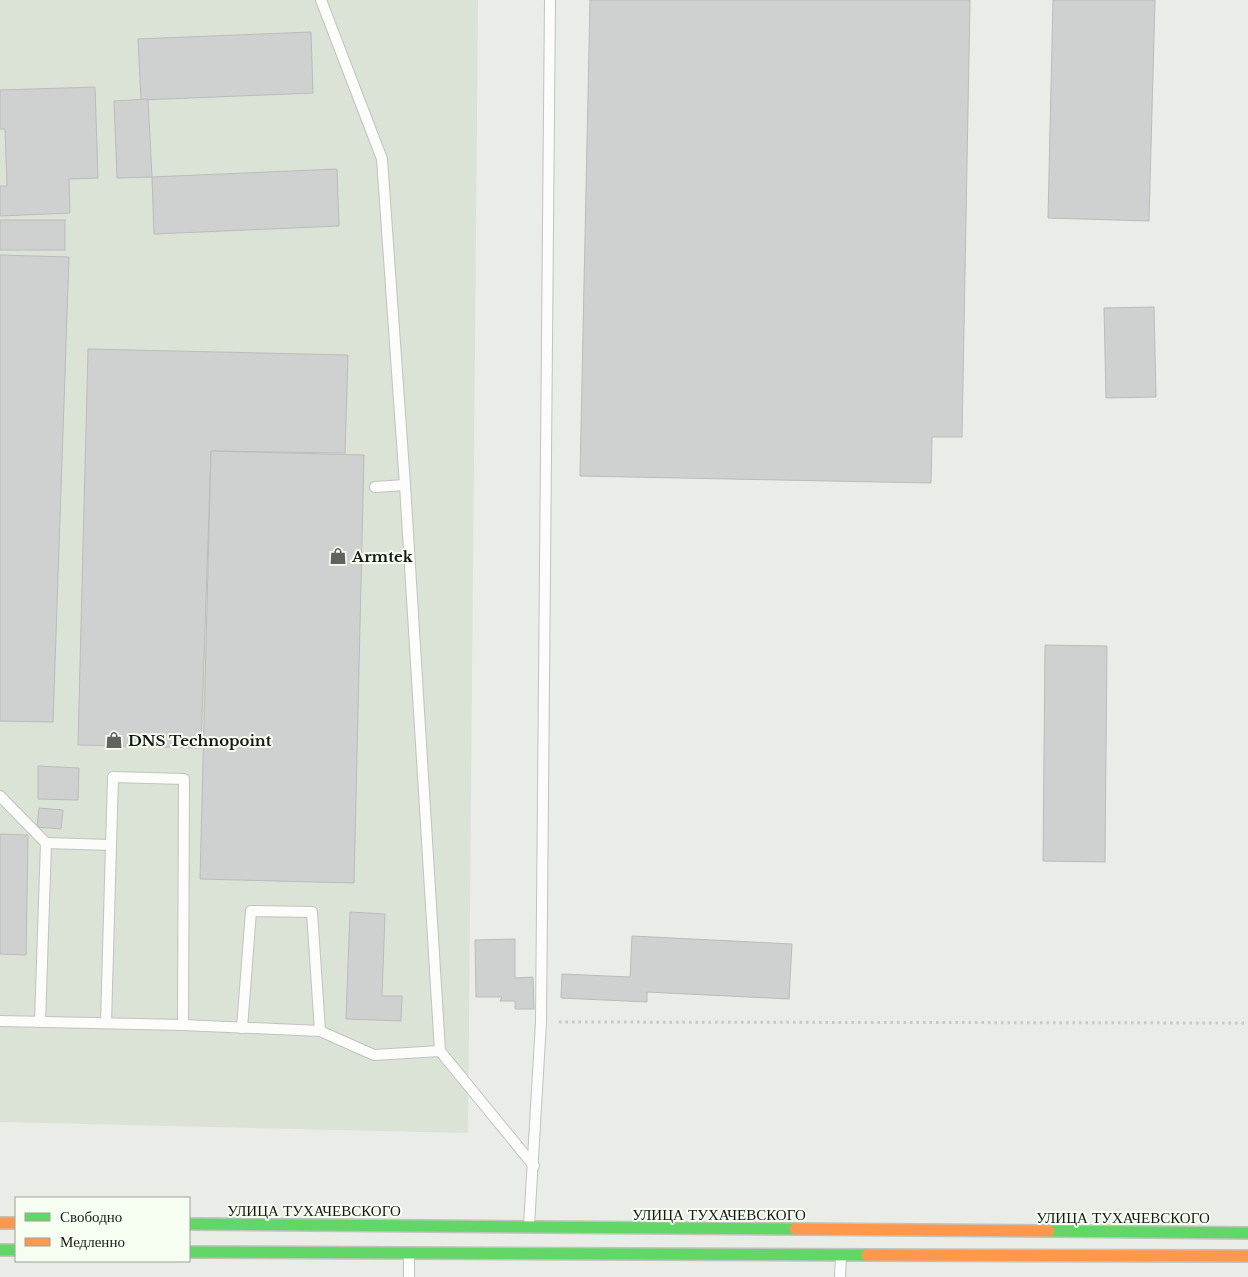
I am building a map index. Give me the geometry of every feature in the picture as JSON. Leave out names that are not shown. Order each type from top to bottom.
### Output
[{"type":"main road","points":[[0,1223],[15,1223]]},
{"type":"main road","name":"УЛИЦА ТУХАЧЕВСКОГО","points":[[190,1224],[1248,1233]]},
{"type":"main road","points":[[0,1250],[15,1250]]},
{"type":"main road","points":[[190,1252],[1248,1256]]},
{"type":"lane","points":[[321,0],[382,158],[406,485],[440,1051],[534,1166]]},
{"type":"lane","points":[[529,1227],[542,1022],[550,0]]},
{"type":"lane","points":[[375,487],[406,485]]},
{"type":"lane","points":[[106,1023],[113,777],[184,779],[183,1025]]},
{"type":"lane","points":[[0,796],[46,843],[111,845]]},
{"type":"lane","points":[[40,1022],[46,843]]},
{"type":"lane","points":[[242,1028],[251,911],[312,912],[320,1031]]},
{"type":"lane","points":[[0,1020],[320,1031],[374,1055],[440,1051]]},
{"type":"lane","points":[[409,1253],[409,1277]]},
{"type":"lane","points":[[840,1277],[841,1255]]},
{"type":"path","points":[[542,1022],[1248,1023]]},
{"type":"shaded area","points":[[0,0],[478,0],[468,1133],[0,1122]]},
{"type":"building","points":[[590,0],[970,0],[962,437],[932,437],[931,483],[580,476]]},
{"type":"building","points":[[1053,0],[1155,0],[1149,221],[1048,218]]},
{"type":"building","points":[[311,32],[313,93],[141,100],[138,39]]},
{"type":"building","points":[[95,87],[98,178],[69,179],[70,213],[0,216],[0,186],[7,186],[5,129],[0,129],[0,90]]},
{"type":"building","points":[[148,99],[152,177],[117,178],[114,101]]},
{"type":"building","points":[[337,169],[339,226],[154,234],[152,177]]},
{"type":"building","points":[[0,220],[65,220],[65,250],[0,250]]},
{"type":"building","points":[[0,255],[69,257],[53,722],[0,721]]},
{"type":"building","points":[[1154,307],[1156,397],[1106,398],[1104,308]]},
{"type":"building","points":[[88,349],[348,355],[345,453],[211,451],[201,748],[78,745]]},
{"type":"building","points":[[211,451],[364,455],[354,883],[200,879]]},
{"type":"building","points":[[1045,645],[1107,646],[1105,862],[1043,861]]},
{"type":"building","points":[[38,766],[79,768],[78,800],[38,799]]},
{"type":"building","points":[[39,808],[63,810],[61,829],[37,827]]},
{"type":"building","points":[[0,834],[28,835],[26,955],[0,954]]},
{"type":"building","points":[[350,912],[385,914],[382,996],[402,996],[401,1021],[346,1019]]},
{"type":"building","points":[[632,936],[792,944],[789,999],[647,992],[647,1002],[561,998],[562,974],[630,977]]},
{"type":"building","points":[[515,939],[515,978],[533,977],[534,1009],[515,1009],[515,1001],[500,1001],[502,997],[476,997],[475,940]]},
{"type":"traffic: fast","points":[[190,1224],[795,1229]]},
{"type":"traffic: fast","points":[[1049,1231],[1248,1233]]},
{"type":"traffic: fast","points":[[0,1250],[15,1250]]},
{"type":"traffic: fast","points":[[190,1252],[867,1255]]},
{"type":"traffic: slow","points":[[0,1223],[15,1223]]},
{"type":"traffic: slow","points":[[795,1229],[1049,1231]]},
{"type":"traffic: slow","points":[[867,1255],[1248,1256]]},
{"type":"place","name":"Armtek","points":[[338,556]]},
{"type":"place","name":"DNS Technopoint","points":[[114,740]]}]
